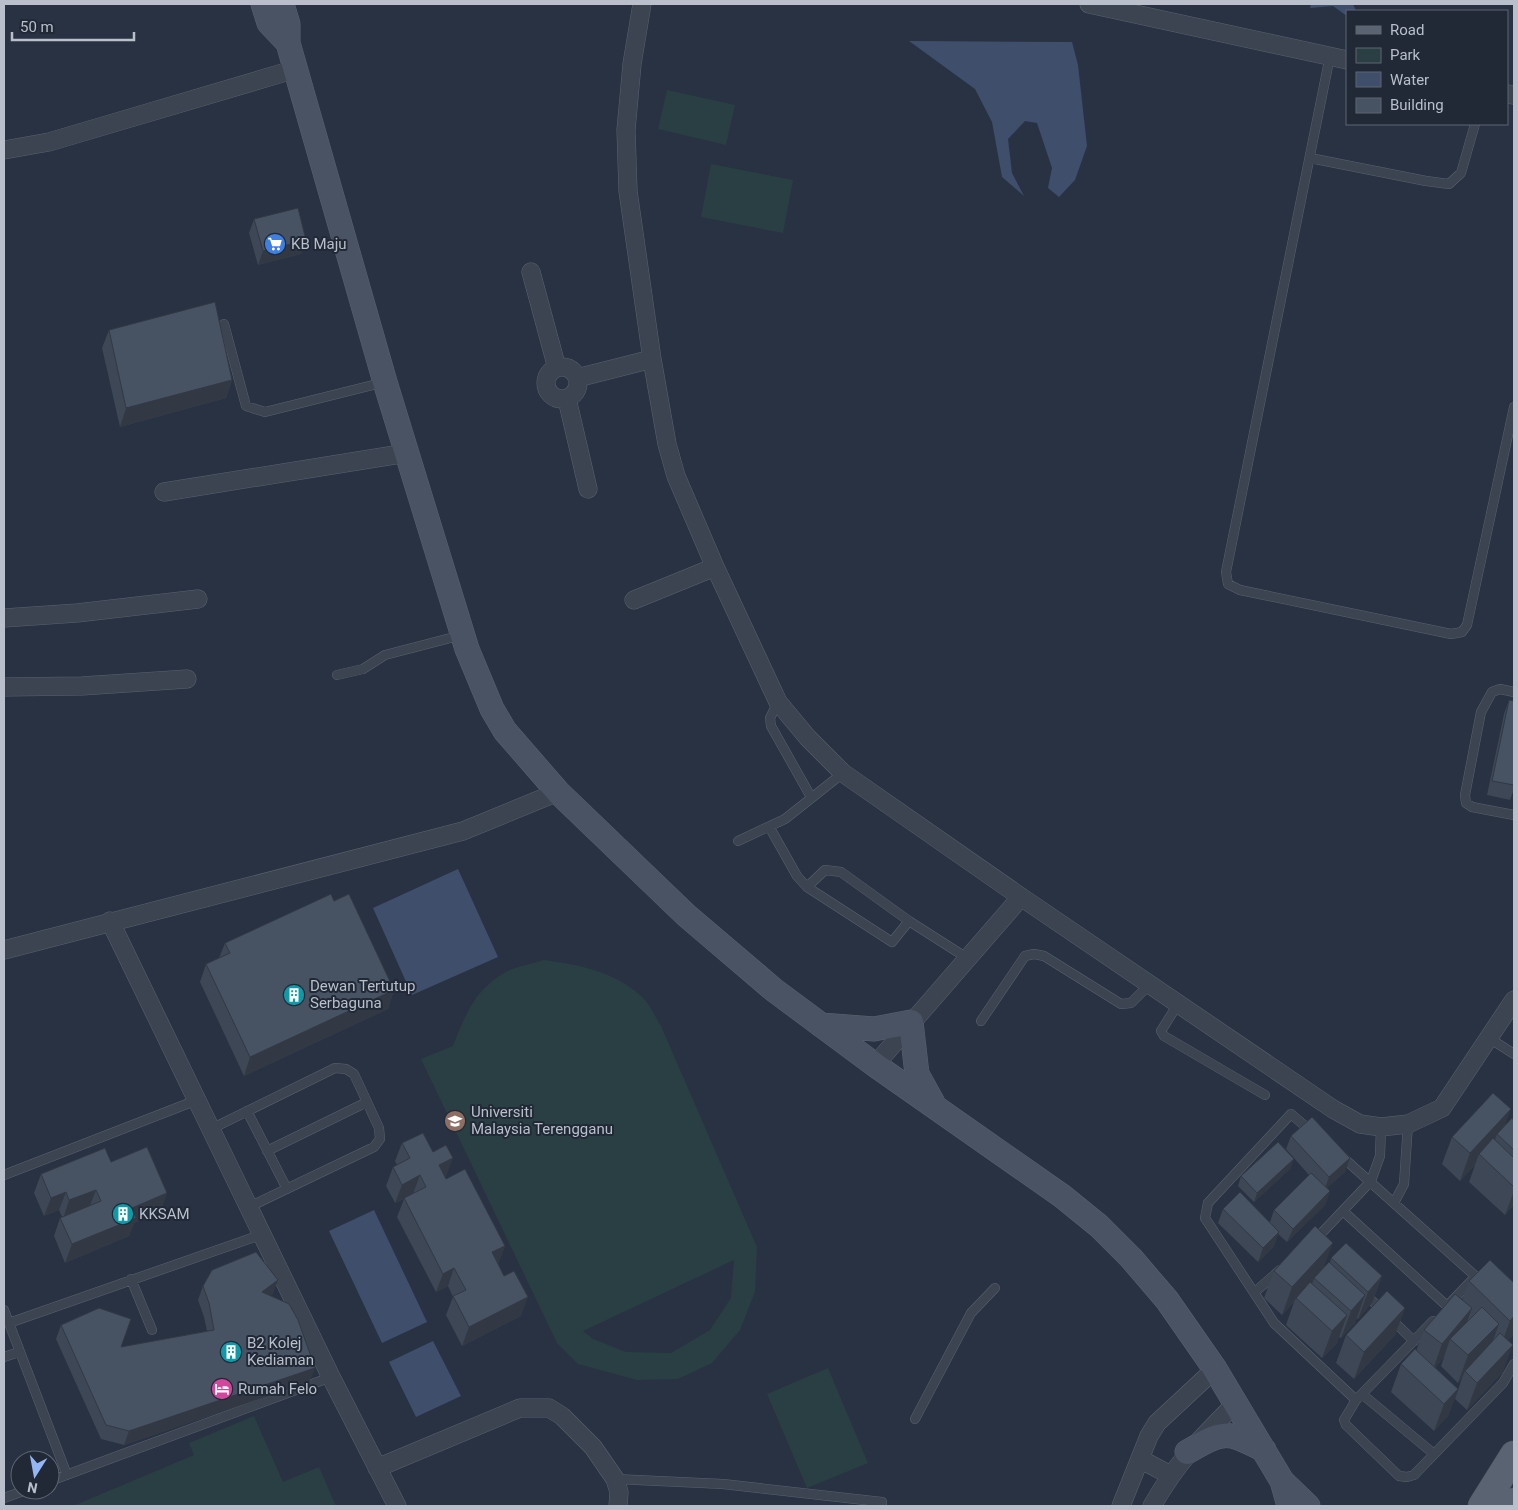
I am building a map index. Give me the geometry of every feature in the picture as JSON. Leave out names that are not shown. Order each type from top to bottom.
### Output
[{"type":"main road","points":[[263,4],[269,22],[288,43]]},
{"type":"main road","points":[[282,4],[288,24],[288,43],[385,382],[462,635],[492,709],[505,731],[558,792],[686,915],[774,990],[875,1065],[1062,1196],[1099,1226],[1131,1258],[1167,1300],[1215,1369],[1282,1481],[1290,1506]]},
{"type":"main road","points":[[820,1025],[874,1029],[911,1022],[918,1074],[936,1108]]},
{"type":"main road","points":[[1187,1452],[1212,1437],[1229,1434],[1264,1450]]},
{"type":"main road","points":[[1482,1506],[1514,1454]]},
{"type":"main road","points":[[1282,1481],[1308,1506]]},
{"type":"main road","points":[[1512,1506],[1514,1502]]},
{"type":"street","points":[[642,4],[632,64],[626,130],[628,192],[652,359],[667,444],[676,476],[715,567],[778,702],[808,738],[843,773],[1149,985],[1333,1109],[1360,1124],[1382,1127],[1408,1124],[1442,1108],[1489,1038],[1509,1018],[1514,1000]]},
{"type":"street","points":[[1088,4],[1338,58]]},
{"type":"street","points":[[4,150],[49,142],[296,69]]},
{"type":"street","points":[[531,272],[557,368]]},
{"type":"street","points":[[577,378],[652,359]]},
{"type":"street","points":[[557,368],[569,369],[577,378],[576,391],[567,399],[554,398],[546,388],[547,376],[557,368]]},
{"type":"street","points":[[567,399],[588,489]]},
{"type":"street","points":[[164,492],[407,453]]},
{"type":"street","points":[[634,600],[715,567]]},
{"type":"street","points":[[4,618],[77,613],[198,599]]},
{"type":"street","points":[[4,687],[82,686],[187,679]]},
{"type":"street","points":[[4,950],[463,831],[558,792]]},
{"type":"street","points":[[875,1065],[1021,897]]},
{"type":"street","points":[[110,921],[331,1377],[397,1506]]},
{"type":"street","points":[[1121,1506],[1149,1436],[1157,1423],[1215,1369]]},
{"type":"street","points":[[1152,1506],[1170,1475],[1187,1452],[1236,1403]]},
{"type":"street","points":[[377,1468],[520,1408],[549,1408],[562,1416],[589,1443],[614,1479],[619,1492],[618,1506]]},
{"type":"street","points":[[1140,1458],[1170,1475]]},
{"type":"lane","points":[[1338,58],[1310,158],[1226,572],[1228,584],[1240,590],[1451,634],[1462,632],[1467,625],[1514,408]]},
{"type":"lane","points":[[1310,158],[1426,182],[1449,184],[1461,173],[1475,125]]},
{"type":"lane","points":[[224,324],[246,406],[265,412],[385,382]]},
{"type":"lane","points":[[337,675],[363,669],[385,655],[462,635]]},
{"type":"lane","points":[[1514,692],[1500,689],[1492,692],[1481,712],[1465,795],[1466,803],[1472,806],[1514,815]]},
{"type":"lane","points":[[778,702],[770,718],[771,726],[811,797]]},
{"type":"lane","points":[[738,841],[770,828],[785,819],[843,773]]},
{"type":"lane","points":[[770,828],[797,876],[807,887],[892,942],[909,921]]},
{"type":"lane","points":[[807,887],[825,870],[840,872],[909,921],[967,958]]},
{"type":"lane","points":[[981,1021],[1025,956],[1034,954],[1044,956],[1121,1004],[1130,1003],[1149,985]]},
{"type":"lane","points":[[1178,1004],[1161,1031],[1164,1036],[1265,1096]]},
{"type":"lane","points":[[1489,1038],[1514,1054]]},
{"type":"lane","points":[[211,1129],[335,1068],[346,1069],[354,1074],[379,1128],[380,1139],[374,1148],[249,1207]]},
{"type":"lane","points":[[4,1174],[197,1100]]},
{"type":"lane","points":[[267,1151],[367,1102]]},
{"type":"lane","points":[[247,1112],[286,1189]]},
{"type":"lane","points":[[1320,1138],[1291,1114],[1208,1203],[1205,1210],[1205,1218],[1255,1292],[1274,1324],[1359,1397],[1434,1454]]},
{"type":"lane","points":[[1394,1203],[1404,1184],[1408,1124]]},
{"type":"lane","points":[[1313,1246],[1370,1180],[1380,1156],[1382,1127]]},
{"type":"lane","points":[[1334,1150],[1370,1180],[1489,1288]]},
{"type":"lane","points":[[1343,1211],[1447,1306]]},
{"type":"lane","points":[[67,1475],[6,1316],[131,1279],[263,1234]]},
{"type":"lane","points":[[1255,1292],[1291,1261]]},
{"type":"lane","points":[[1476,1276],[1359,1397],[1346,1415],[1344,1420],[1346,1425],[1399,1476],[1407,1477],[1414,1475],[1503,1383],[1514,1364]]},
{"type":"lane","points":[[131,1279],[152,1330]]},
{"type":"lane","points":[[915,1419],[971,1313],[995,1288]]},
{"type":"lane","points":[[1360,1288],[1414,1341]]},
{"type":"lane","points":[[4,1357],[19,1352]]},
{"type":"lane","points":[[60,1477],[331,1377]]},
{"type":"lane","points":[[614,1479],[723,1484],[882,1504]]},
{"type":"green space","points":[[667,90],[735,105],[726,145],[658,129]]},
{"type":"green space","points":[[711,164],[793,180],[783,233],[701,217]]},
{"type":"green space","points":[[544,960],[583,967],[608,975],[631,988],[648,1003],[661,1026],[757,1247],[755,1292],[740,1330],[712,1363],[678,1379],[637,1380],[578,1364],[557,1343],[421,1059],[453,1046],[467,1013],[486,986],[510,970]],"holes":[[[734,1260],[731,1298],[710,1330],[671,1353],[626,1352],[593,1339],[583,1331]]]},
{"type":"green space","points":[[828,1368],[868,1463],[807,1488],[767,1394]]},
{"type":"green space","points":[[254,1416],[283,1482],[319,1467],[336,1506],[73,1506],[194,1455],[189,1443]]},
{"type":"water","points":[[1311,4],[1353,4],[1356,10],[1346,10],[1346,15],[1333,6],[1310,8]]},
{"type":"water","points":[[909,41],[1072,42],[1078,65],[1087,146],[1075,180],[1059,197],[1048,188],[1052,168],[1037,123],[1025,121],[1008,139],[1012,173],[1024,196],[1002,177],[992,122],[975,89]]},
{"type":"water","points":[[458,869],[498,957],[412,995],[373,908]]},
{"type":"water","points":[[374,1210],[427,1322],[382,1343],[329,1231]]},
{"type":"water","points":[[433,1341],[461,1396],[416,1417],[389,1362]]},
{"type":"building","points":[[298,208],[306,240],[263,251],[254,219]]},
{"type":"building","points":[[215,302],[232,380],[126,408],[109,330]]},
{"type":"building","points":[[1509,700],[1514,701],[1514,785],[1492,781]]},
{"type":"building","name":"Dewan Tertutup Serbaguna","points":[[331,894],[334,901],[349,894],[394,990],[250,1057],[206,964],[230,953],[225,943]]},
{"type":"building","points":[[1493,1093],[1511,1109],[1470,1153],[1452,1137]]},
{"type":"building","points":[[1312,1117],[1350,1158],[1329,1177],[1291,1136]]},
{"type":"building","points":[[1512,1118],[1514,1121],[1514,1150],[1497,1134]]},
{"type":"building","points":[[423,1133],[433,1152],[446,1145],[453,1158],[439,1165],[446,1179],[465,1169],[505,1246],[492,1252],[504,1276],[514,1271],[528,1297],[469,1327],[453,1296],[466,1290],[454,1268],[443,1274],[404,1198],[426,1187],[420,1175],[402,1185],[393,1167],[410,1158],[402,1143]]},
{"type":"building","points":[[1493,1138],[1514,1158],[1514,1187],[1479,1154]]},
{"type":"building","points":[[1278,1142],[1294,1159],[1257,1193],[1241,1176]]},
{"type":"building","points":[[147,1147],[167,1193],[132,1208],[136,1218],[72,1244],[60,1218],[101,1201],[96,1190],[69,1200],[66,1192],[51,1198],[41,1174],[105,1148],[111,1162]]},
{"type":"building","points":[[1311,1173],[1330,1191],[1293,1229],[1274,1210]]},
{"type":"building","points":[[1240,1192],[1279,1232],[1263,1248],[1223,1209]]},
{"type":"building","points":[[1315,1226],[1333,1243],[1292,1287],[1274,1271]]},
{"type":"building","points":[[1346,1243],[1382,1276],[1368,1292],[1331,1258]]},
{"type":"building","name":"B2 Kolej Kediaman","points":[[256,1252],[278,1280],[262,1292],[289,1304],[298,1320],[315,1368],[129,1431],[106,1425],[61,1325],[99,1308],[131,1319],[121,1347],[214,1330],[209,1303],[203,1286],[212,1270]]},
{"type":"building","points":[[1490,1260],[1514,1283],[1514,1316],[1510,1321],[1469,1281]]},
{"type":"building","points":[[1329,1262],[1365,1295],[1351,1311],[1314,1278]]},
{"type":"building","points":[[1310,1282],[1347,1315],[1332,1331],[1296,1298]]},
{"type":"building","points":[[1387,1291],[1405,1308],[1364,1352],[1346,1335]]},
{"type":"building","points":[[1455,1294],[1472,1308],[1442,1344],[1424,1330]]},
{"type":"building","points":[[1482,1307],[1499,1324],[1468,1355],[1450,1339]]},
{"type":"building","points":[[1500,1333],[1513,1345],[1477,1383],[1465,1371]]},
{"type":"building","points":[[1415,1349],[1458,1389],[1444,1404],[1401,1364]]},
{"type":"place","name":"KB Maju","points":[[275,244]]},
{"type":"place","name":"Dewan Tertutup Serbaguna","points":[[294,995]]},
{"type":"place","name":"Universiti Malaysia Terengganu","points":[[455,1121]]},
{"type":"place","name":"KKSAM","points":[[123,1214]]},
{"type":"place","name":"B2 Kolej Kediaman","points":[[231,1352]]},
{"type":"place","name":"Rumah Felo","points":[[222,1389]]}]
